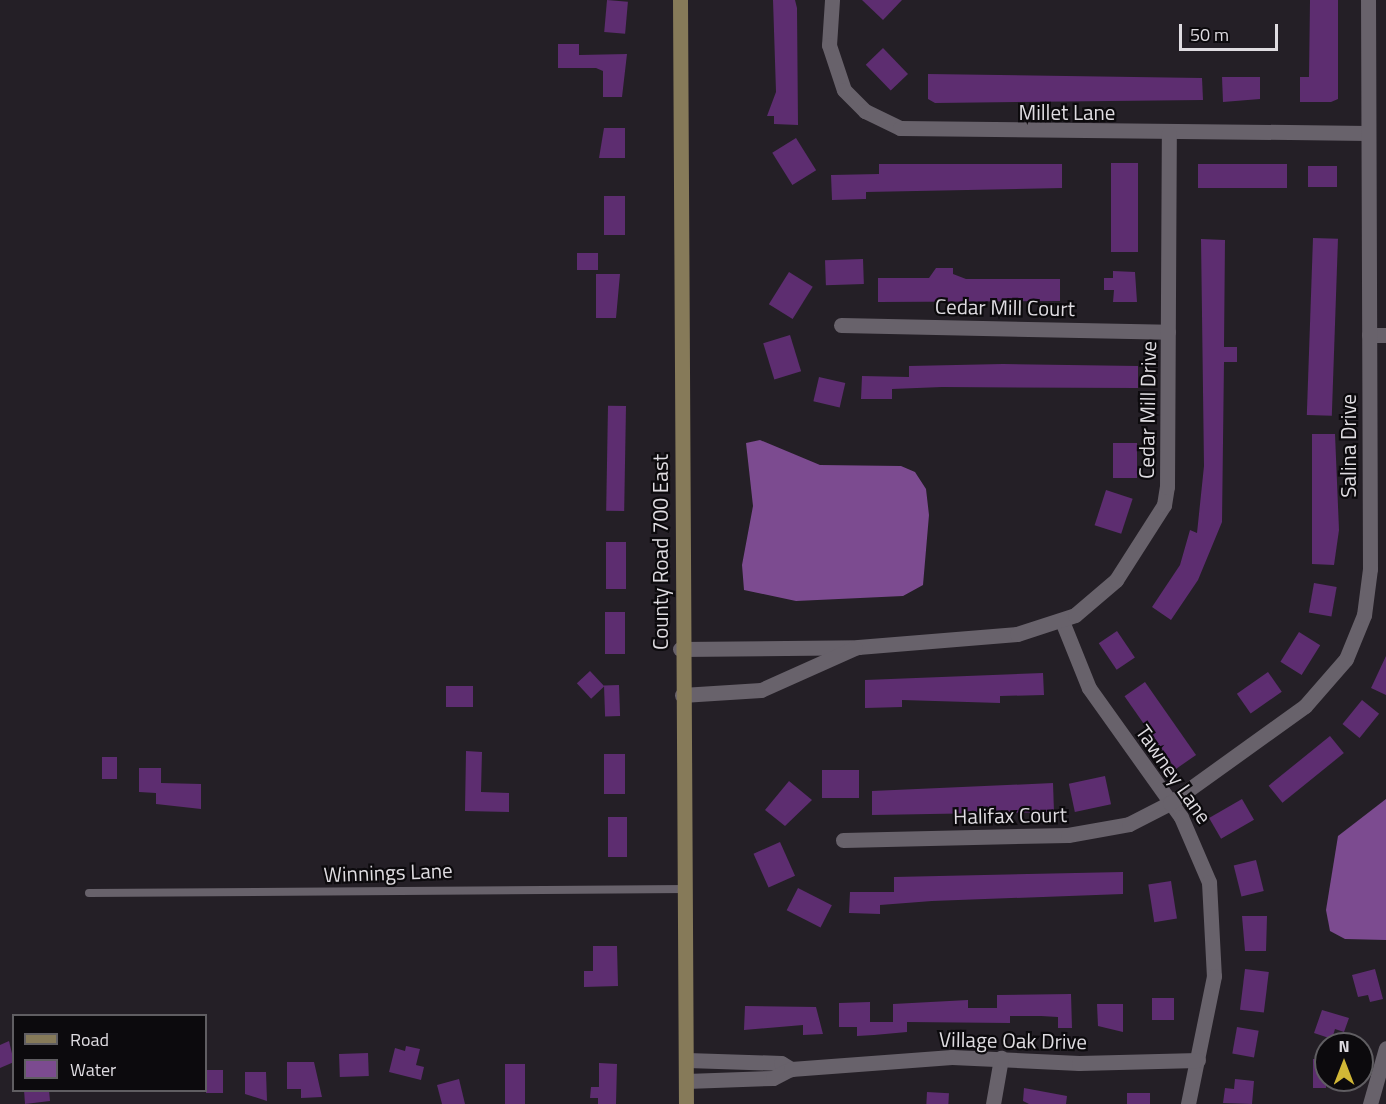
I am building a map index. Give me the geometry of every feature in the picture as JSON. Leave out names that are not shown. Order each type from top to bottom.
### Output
[{"type":"main road","name":"County Road 700 East","points":[[680,0],[680,649],[689,889],[686,1104]]},
{"type":"street","name":"Millet Lane","points":[[832,0],[827,29],[844,90],[865,111],[900,128],[1169,133],[1368,133]]},
{"type":"street","name":"Salina Drive","points":[[1170,803],[1317,696],[1359,630],[1370,569],[1368,0]]},
{"type":"street","name":"Cedar Mill Drive","points":[[680,649],[858,647],[1017,634],[1062,621],[1116,580],[1164,505],[1169,133]]},
{"type":"street","name":"Cedar Mill Court","points":[[842,325],[1168,332]]},
{"type":"street","points":[[1369,335],[1386,334]]},
{"type":"street","name":"Tawney Lane","points":[[1062,621],[1089,688],[1170,803],[1198,848],[1212,900],[1214,976],[1188,1104]]},
{"type":"street","points":[[682,695],[761,690],[858,647]]},
{"type":"street","name":"Halifax Court","points":[[843,840],[1084,834],[1129,824],[1170,803]]},
{"type":"street","points":[[1370,1104],[1386,1048]]},
{"type":"street","points":[[993,1104],[1001,1058]]},
{"type":"street","name":"Village Oak Drive","points":[[686,1081],[773,1078],[791,1069],[1001,1058],[1198,1060]]},
{"type":"street","name":"Village Oak Drive","points":[[687,1060],[781,1063],[791,1069]]},
{"type":"lane","name":"Winnings Lane","points":[[89,893],[689,889]]},
{"type":"water","points":[[760,440],[820,465],[901,466],[915,472],[926,489],[929,515],[923,585],[903,596],[796,601],[744,590],[742,565],[753,506],[746,443]]},
{"type":"water","points":[[1386,799],[1386,940],[1345,939],[1330,931],[1326,910],[1338,836]]},
{"type":"building","points":[[607,0],[628,2],[625,34],[604,32]]},
{"type":"building","points":[[773,0],[795,0],[797,8],[798,125],[774,124],[774,116],[767,116],[776,92]]},
{"type":"building","points":[[862,0],[902,0],[883,20]]},
{"type":"building","points":[[1310,0],[1338,0],[1338,99],[1331,102],[1300,102],[1300,77],[1309,77]]},
{"type":"building","points":[[558,44],[579,44],[579,55],[627,54],[622,97],[603,97],[603,71],[596,68],[558,68]]},
{"type":"building","points":[[883,48],[908,74],[891,91],[866,65]]},
{"type":"building","points":[[928,74],[1202,78],[1203,100],[935,103],[928,99]]},
{"type":"building","points":[[1222,77],[1260,77],[1260,99],[1223,102]]},
{"type":"building","points":[[604,128],[625,128],[625,158],[599,158]]},
{"type":"building","points":[[796,138],[816,170],[792,185],[772,153]]},
{"type":"building","points":[[1111,163],[1138,163],[1138,252],[1111,252]]},
{"type":"building","points":[[879,164],[1062,164],[1062,188],[866,192],[866,199],[832,200],[831,175],[879,174]]},
{"type":"building","points":[[1198,164],[1287,164],[1287,188],[1198,188]]},
{"type":"building","points":[[1308,166],[1337,166],[1337,187],[1308,187]]},
{"type":"building","points":[[604,196],[625,196],[625,235],[604,235]]},
{"type":"building","points":[[1313,238],[1338,239],[1332,416],[1307,415]]},
{"type":"building","points":[[1201,239],[1225,240],[1224,347],[1237,347],[1237,362],[1224,362],[1222,522],[1198,580],[1171,620],[1152,607],[1180,565],[1190,530],[1197,533],[1204,466]]},
{"type":"building","points":[[577,253],[598,253],[598,270],[577,270]]},
{"type":"building","points":[[863,259],[864,284],[826,285],[825,260]]},
{"type":"building","points":[[936,268],[953,268],[953,274],[966,279],[1060,279],[1060,301],[878,302],[878,278],[929,278]]},
{"type":"building","points":[[1113,271],[1135,272],[1137,302],[1113,302],[1114,290],[1104,290],[1104,278],[1113,278]]},
{"type":"building","points":[[789,272],[813,287],[793,319],[769,304]]},
{"type":"building","points":[[596,274],[620,274],[616,318],[596,318]]},
{"type":"building","points":[[790,335],[801,371],[774,380],[763,343]]},
{"type":"building","points":[[1003,364],[1138,366],[1138,388],[942,387],[892,389],[892,399],[861,399],[862,376],[909,377],[909,366]]},
{"type":"building","points":[[819,377],[845,383],[840,407],[813,401]]},
{"type":"building","points":[[608,406],[626,406],[624,511],[606,511]]},
{"type":"building","points":[[1312,434],[1335,434],[1339,530],[1334,565],[1312,564]]},
{"type":"building","points":[[1113,443],[1137,443],[1137,478],[1113,478]]},
{"type":"building","points":[[1106,490],[1133,499],[1121,534],[1095,525]]},
{"type":"building","points":[[606,542],[626,542],[626,589],[606,589]]},
{"type":"building","points":[[1314,583],[1337,587],[1331,617],[1309,613]]},
{"type":"building","points":[[605,612],[625,612],[625,654],[605,654]]},
{"type":"building","points":[[1117,631],[1135,658],[1117,670],[1099,643]]},
{"type":"building","points":[[1299,632],[1320,645],[1302,675],[1280,662]]},
{"type":"building","points":[[1386,656],[1386,695],[1371,688]]},
{"type":"building","points":[[590,671],[604,686],[591,699],[577,683]]},
{"type":"building","points":[[1268,672],[1282,692],[1251,713],[1237,694]]},
{"type":"building","points":[[1043,673],[1044,695],[1000,696],[1000,703],[902,700],[902,707],[865,708],[865,680]]},
{"type":"building","points":[[1145,682],[1196,755],[1176,769],[1125,696]]},
{"type":"building","points":[[619,685],[620,716],[605,717],[604,686]]},
{"type":"building","points":[[446,686],[473,686],[473,707],[446,707]]},
{"type":"building","points":[[1362,700],[1379,714],[1360,738],[1342,724]]},
{"type":"building","points":[[1330,736],[1344,753],[1282,803],[1269,786]]},
{"type":"building","points":[[466,751],[482,752],[481,792],[509,793],[509,812],[465,811]]},
{"type":"building","points":[[604,754],[625,754],[625,794],[604,794]]},
{"type":"building","points":[[102,757],[117,757],[117,779],[102,779]]},
{"type":"building","points":[[139,768],[161,768],[161,783],[201,784],[201,809],[156,804],[156,793],[139,792]]},
{"type":"building","points":[[822,770],[859,770],[859,798],[822,798]]},
{"type":"building","points":[[1105,776],[1111,804],[1075,812],[1069,784]]},
{"type":"building","points":[[789,781],[812,800],[785,826],[765,810]]},
{"type":"building","points":[[1053,783],[1054,812],[872,815],[872,791]]},
{"type":"building","points":[[1242,799],[1254,820],[1221,839],[1209,818]]},
{"type":"building","points":[[608,817],[627,817],[627,857],[608,857]]},
{"type":"building","points":[[780,842],[795,876],[769,888],[754,854]]},
{"type":"building","points":[[1256,860],[1264,891],[1241,897],[1234,866]]},
{"type":"building","points":[[1123,872],[1123,894],[932,901],[880,905],[880,914],[849,913],[850,892],[894,892],[894,877]]},
{"type":"building","points":[[1171,881],[1177,919],[1154,922],[1148,885]]},
{"type":"building","points":[[798,888],[832,905],[821,928],[787,910]]},
{"type":"building","points":[[1242,916],[1267,916],[1266,951],[1245,951]]},
{"type":"building","points":[[593,946],[617,946],[618,986],[584,987],[584,971],[593,971]]},
{"type":"building","points":[[1245,969],[1269,972],[1264,1013],[1240,1010]]},
{"type":"building","points":[[1375,969],[1383,999],[1370,1002],[1368,995],[1358,997],[1352,975]]},
{"type":"building","points":[[1071,994],[1072,1028],[1058,1028],[1058,1017],[1041,1016],[1010,1016],[1010,1023],[907,1022],[907,1032],[857,1036],[857,1027],[839,1027],[839,1003],[870,1002],[870,1022],[893,1022],[893,1004],[968,1000],[968,1008],[997,1008],[997,995]]},
{"type":"building","points":[[1152,998],[1174,998],[1174,1020],[1152,1020]]},
{"type":"building","points":[[1097,1004],[1123,1004],[1123,1032],[1098,1026]]},
{"type":"building","points":[[745,1006],[816,1007],[823,1034],[803,1035],[803,1025],[744,1030]]},
{"type":"building","points":[[1322,1010],[1349,1018],[1344,1032],[1335,1029],[1334,1032],[1314,1032]]},
{"type":"building","points":[[1237,1027],[1259,1031],[1254,1057],[1232,1054]]},
{"type":"building","points":[[9,1041],[12,1063],[0,1068],[0,1045]]},
{"type":"building","points":[[406,1046],[420,1049],[416,1065],[424,1067],[421,1080],[389,1072],[395,1048],[405,1051]]},
{"type":"building","points":[[368,1053],[369,1076],[340,1077],[339,1054]]},
{"type":"building","points":[[1313,1059],[1314,1059],[1314,1088]]},
{"type":"building","points":[[287,1062],[314,1062],[322,1097],[301,1098],[301,1089],[287,1089]]},
{"type":"building","points":[[599,1063],[617,1064],[616,1104],[598,1104],[598,1098],[590,1098],[591,1087],[599,1087]]},
{"type":"building","points":[[505,1064],[525,1064],[525,1104],[505,1104]]},
{"type":"building","points":[[207,1070],[223,1070],[223,1093],[206,1093]]},
{"type":"building","points":[[245,1072],[266,1072],[267,1101],[245,1094]]},
{"type":"building","points":[[459,1079],[465,1104],[442,1104],[437,1085]]},
{"type":"building","points":[[1235,1079],[1254,1081],[1252,1104],[1223,1103],[1225,1088],[1234,1089]]},
{"type":"building","points":[[1024,1088],[1067,1096],[1066,1104],[1029,1104],[1023,1101]]},
{"type":"building","points":[[24,1092],[49,1092],[50,1101],[25,1104]]},
{"type":"building","points":[[927,1092],[949,1093],[948,1104],[926,1104]]},
{"type":"building","points":[[1127,1093],[1150,1093],[1150,1104],[1127,1104]]}]
